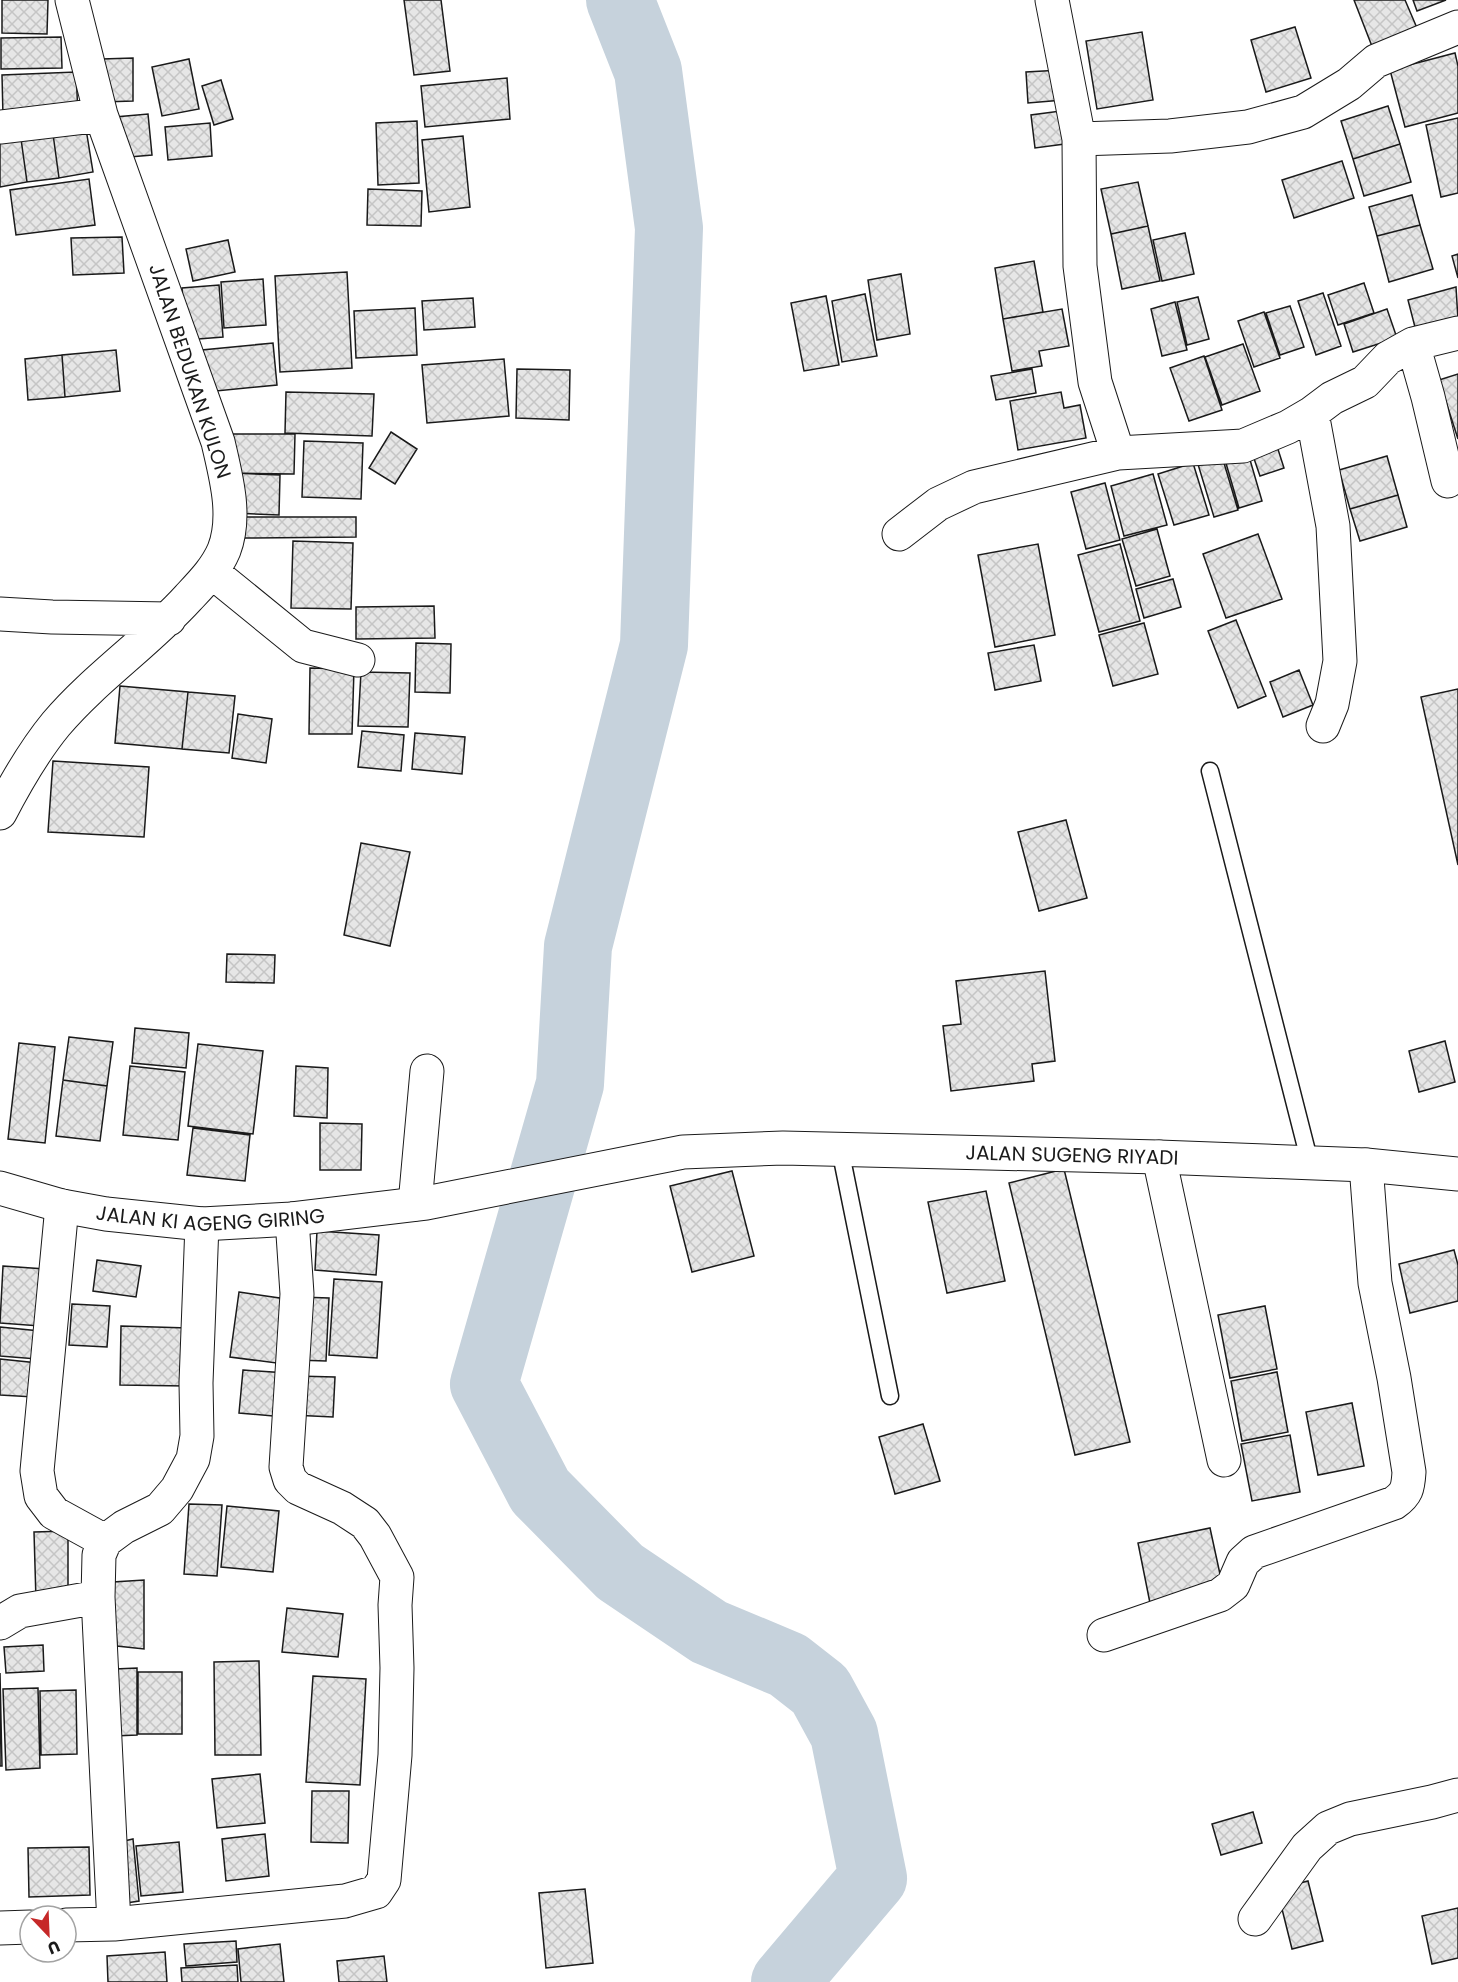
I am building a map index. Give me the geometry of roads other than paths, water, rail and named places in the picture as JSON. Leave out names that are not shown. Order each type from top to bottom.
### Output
[{"type":"street","name":"JALAN BEDUKAN KULON","points":[[0,813],[22,770],[57,724],[101,680],[169,619],[212,572],[224,550],[230,524],[228,486],[218,442],[101,115],[72,0]]},
{"type":"street","points":[[1052,0],[1079,139],[1080,266],[1095,381],[1118,453]]},
{"type":"street","points":[[1079,139],[1170,136],[1248,127],[1303,112],[1348,84],[1376,61],[1458,27]]},
{"type":"street","points":[[0,127],[101,115]]},
{"type":"street","points":[[899,534],[938,504],[974,487],[1118,453],[1243,446],[1288,427],[1332,398],[1365,382],[1388,358],[1413,344],[1458,333]]},
{"type":"street","points":[[1413,344],[1448,481]]},
{"type":"street","points":[[1312,413],[1333,526],[1340,661],[1332,704],[1323,726]]},
{"type":"street","points":[[212,572],[303,646],[358,660]]},
{"type":"street","points":[[0,614],[52,618],[169,619]]},
{"type":"street","points":[[420,1204],[427,1071]]},
{"type":"street","name":"JALAN SUGENG RIYADI","points":[[683,1152],[783,1148],[1159,1157],[1366,1165],[1458,1175]]},
{"type":"street","name":"JALAN KI AGENG GIRING","points":[[0,1188],[62,1206],[168,1222],[202,1224],[292,1219],[420,1204],[683,1152]]},
{"type":"street","points":[[1159,1157],[1224,1460]]},
{"type":"street","points":[[1104,1635],[1220,1595],[1233,1585],[1243,1563],[1254,1552],[1394,1503],[1405,1496],[1409,1472],[1375,1282],[1366,1165]]},
{"type":"street","points":[[62,1206],[37,1471],[41,1496],[54,1513],[105,1541]]},
{"type":"street","points":[[78,1924],[345,1901],[376,1892],[384,1880],[395,1755],[397,1577],[375,1536],[365,1523],[342,1508],[298,1488],[290,1480],[286,1467],[297,1294],[292,1219]]},
{"type":"street","points":[[114,1923],[98,1597],[99,1555],[105,1541],[124,1527],[160,1509],[177,1489],[193,1458],[197,1436],[196,1383],[202,1224]]},
{"type":"street","points":[[0,1623],[20,1611],[98,1597]]},
{"type":"street","points":[[1255,1919],[1307,1847],[1328,1828],[1350,1819],[1458,1795]]},
{"type":"street","points":[[0,1928],[18,1927]]},
{"type":"lane","points":[[1210,771],[1310,1163]]},
{"type":"lane","points":[[840,1149],[890,1396]]},
{"type":"waterway","points":[[620,0],[648,71],[669,228],[654,645],[578,946],[570,1084],[484,1384],[540,1491],[620,1572],[709,1632],[788,1665],[820,1690],[844,1734],[873,1878],[785,1982]]}]
